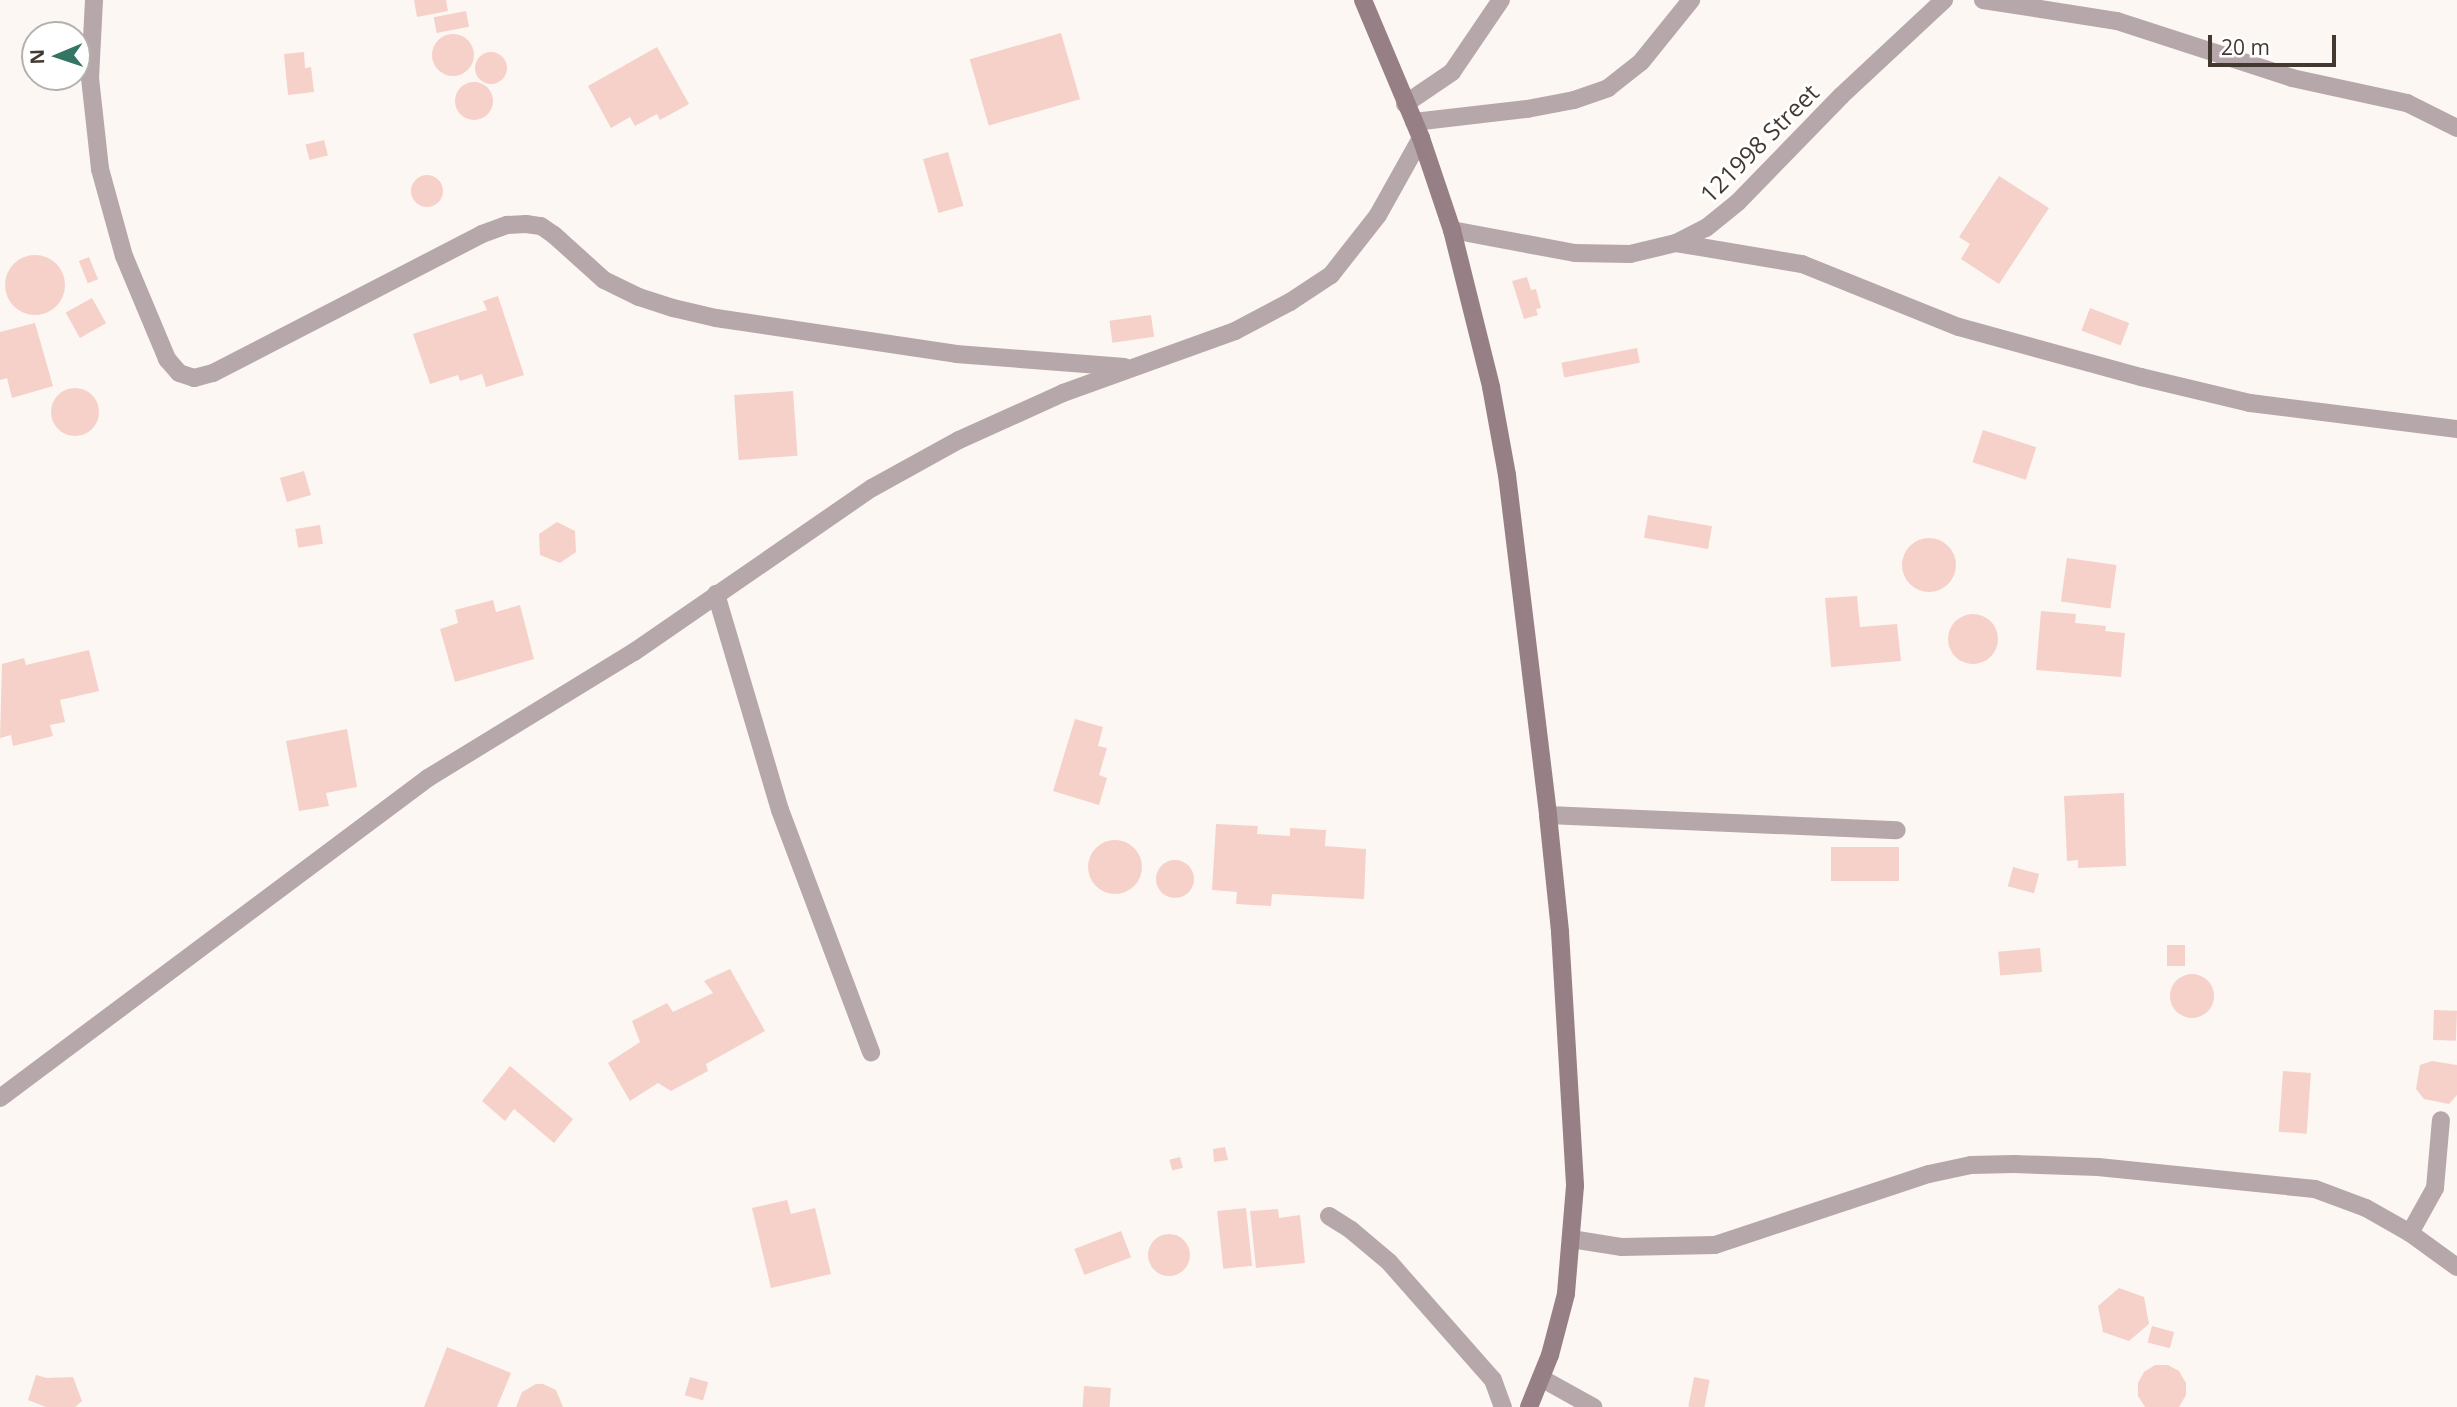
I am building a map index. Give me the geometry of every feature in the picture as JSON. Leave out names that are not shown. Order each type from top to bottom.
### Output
[{"type":"street","points":[[94,0],[90,78],[100,169],[124,256],[167,359],[179,373],[194,378],[213,373],[482,234],[507,225],[526,223],[548,230],[604,280],[639,297],[716,318],[956,354],[1130,367]]},
{"type":"street","points":[[1363,0],[1417,130],[1452,230],[1490,387],[1507,475],[1548,815],[1560,932],[1575,1186],[1566,1294],[1550,1355],[1529,1407]]},
{"type":"street","points":[[1405,104],[1452,72],[1501,0]]},
{"type":"street","points":[[1417,130],[1574,100],[1608,88],[1641,62],[1691,0]]},
{"type":"street","name":"121998 Street","points":[[1452,230],[1575,253],[1630,254],[1676,243],[1706,228],[1738,202],[1841,96],[1944,0]]},
{"type":"street","points":[[1983,0],[2118,21],[2292,78],[2407,103],[2457,128]]},
{"type":"street","points":[[0,1098],[428,778],[634,652],[872,488],[959,440],[1063,393],[1234,331],[1290,302],[1332,275],[1378,215],[1417,130]]},
{"type":"street","points":[[1676,243],[1802,264],[1959,327],[2141,377],[2250,402],[2457,429]]},
{"type":"street","points":[[716,594],[780,810],[871,1052]]},
{"type":"street","points":[[1548,815],[1897,830]]},
{"type":"street","points":[[2410,1233],[2435,1188],[2441,1120]]},
{"type":"street","points":[[1571,1239],[1622,1247],[1715,1245],[1929,1174],[1971,1165],[2014,1164],[2098,1167],[2315,1189],[2366,1208],[2410,1233],[2457,1267]]},
{"type":"street","points":[[1329,1216],[1390,1262],[1493,1380],[1503,1407]]},
{"type":"street","points":[[1541,1378],[1593,1407]]},
{"type":"building","points":[[414,0],[446,0],[448,11],[417,17]]},
{"type":"building","points":[[466,11],[469,27],[437,33],[434,17]]},
{"type":"building","points":[[1061,33],[1080,99],[989,126],[970,59]]},
{"type":"building","points":[[453,34],[468,40],[474,55],[468,70],[453,76],[438,70],[432,55],[438,40]]},
{"type":"building","points":[[657,47],[689,104],[660,120],[657,114],[635,126],[630,117],[611,128],[588,86]]},
{"type":"building","points":[[304,52],[305,68],[311,67],[314,92],[288,95],[284,54]]},
{"type":"building","points":[[491,52],[502,57],[507,68],[502,79],[491,84],[480,79],[475,68],[480,57]]},
{"type":"building","points":[[474,82],[487,88],[493,101],[487,114],[474,120],[461,114],[455,101],[461,88]]},
{"type":"building","points":[[324,140],[328,156],[309,160],[306,145]]},
{"type":"building","points":[[948,152],[963,206],[938,213],[923,159]]},
{"type":"building","points":[[427,175],[439,179],[443,191],[439,203],[427,207],[415,203],[411,191],[415,179]]},
{"type":"building","points":[[1999,176],[2049,208],[1999,284],[1961,259],[1970,244],[1959,237]]},
{"type":"building","points":[[29,255],[41,255],[60,268],[65,285],[63,297],[52,310],[41,315],[29,315],[10,302],[5,291],[5,279],[18,260]]},
{"type":"building","points":[[89,257],[98,279],[88,283],[79,261]]},
{"type":"building","points":[[1527,277],[1531,290],[1536,289],[1541,308],[1536,309],[1538,315],[1524,319],[1512,281]]},
{"type":"building","points":[[498,296],[524,375],[486,387],[482,374],[460,381],[458,375],[430,384],[413,334],[487,310],[483,301]]},
{"type":"building","points":[[92,298],[106,323],[80,338],[66,313]]},
{"type":"building","points":[[2090,308],[2129,323],[2121,345],[2081,330]]},
{"type":"building","points":[[1151,315],[1154,337],[1112,343],[1109,321]]},
{"type":"building","points":[[35,323],[53,386],[12,398],[7,378],[0,380],[0,332]]},
{"type":"building","points":[[1637,348],[1640,363],[1564,377],[1561,363]]},
{"type":"building","points":[[75,388],[92,395],[99,412],[92,429],[75,436],[58,429],[51,412],[58,395]]},
{"type":"building","points":[[793,391],[798,456],[739,460],[734,395]]},
{"type":"building","points":[[1983,430],[2036,447],[2026,480],[1972,462]]},
{"type":"building","points":[[304,471],[311,495],[287,502],[280,478]]},
{"type":"building","points":[[1648,515],[1712,526],[1708,549],[1644,538]]},
{"type":"building","points":[[557,522],[575,531],[576,552],[560,563],[540,555],[539,534]]},
{"type":"building","points":[[320,525],[323,544],[298,548],[295,529]]},
{"type":"building","points":[[1929,538],[1948,546],[1956,565],[1948,584],[1929,592],[1910,584],[1902,565],[1910,546]]},
{"type":"building","points":[[2067,558],[2117,565],[2110,609],[2061,602]]},
{"type":"building","points":[[1857,596],[1860,627],[1897,624],[1901,661],[1831,667],[1825,598]]},
{"type":"building","points":[[493,600],[496,612],[520,605],[534,659],[455,682],[440,629],[458,623],[455,610]]},
{"type":"building","points":[[2041,611],[2076,614],[2075,623],[2106,626],[2105,631],[2125,633],[2121,677],[2036,670]]},
{"type":"building","points":[[1973,614],[1991,621],[1998,639],[1991,657],[1973,664],[1955,657],[1948,639],[1955,621]]},
{"type":"building","points":[[89,650],[99,691],[60,700],[65,722],[50,725],[53,736],[13,746],[11,735],[0,738],[2,664],[24,658],[26,665]]},
{"type":"building","points":[[1075,719],[1103,727],[1098,746],[1107,748],[1099,775],[1107,778],[1099,805],[1053,791]]},
{"type":"building","points":[[347,729],[357,787],[326,793],[329,806],[299,811],[286,741]]},
{"type":"building","points":[[2124,793],[2126,866],[2078,868],[2078,860],[2067,861],[2064,796]]},
{"type":"building","points":[[1216,824],[1258,826],[1257,834],[1290,836],[1290,828],[1326,830],[1325,846],[1366,849],[1364,899],[1272,894],[1271,906],[1236,904],[1237,892],[1212,890]]},
{"type":"building","points":[[1120,840],[1130,844],[1138,852],[1142,867],[1138,882],[1130,890],[1110,894],[1100,890],[1092,882],[1088,862],[1092,852],[1100,844]]},
{"type":"building","points":[[1831,847],[1899,847],[1899,881],[1831,881]]},
{"type":"building","points":[[1175,860],[1188,866],[1194,879],[1188,892],[1175,898],[1162,892],[1156,879],[1162,866]]},
{"type":"building","points":[[2013,867],[2039,874],[2034,893],[2008,886]]},
{"type":"building","points":[[2167,945],[2185,945],[2185,966],[2167,966]]},
{"type":"building","points":[[2040,948],[2042,972],[2000,976],[1998,952]]},
{"type":"building","points":[[730,969],[765,1031],[706,1064],[708,1071],[671,1091],[658,1083],[630,1101],[608,1063],[640,1042],[632,1021],[667,1003],[673,1012],[713,993],[704,981]]},
{"type":"building","points":[[2192,974],[2208,980],[2214,996],[2208,1012],[2192,1018],[2176,1012],[2170,996],[2176,980]]},
{"type":"building","points":[[2434,1010],[2457,1011],[2456,1041],[2433,1040]]},
{"type":"building","points":[[2432,1061],[2457,1065],[2457,1095],[2449,1104],[2424,1099],[2416,1089],[2420,1065]]},
{"type":"building","points":[[510,1066],[573,1119],[554,1143],[514,1109],[505,1121],[482,1101]]},
{"type":"building","points":[[2283,1071],[2311,1073],[2307,1134],[2279,1132]]},
{"type":"building","points":[[1225,1147],[1228,1160],[1214,1162],[1213,1149]]},
{"type":"building","points":[[1180,1157],[1183,1168],[1172,1170],[1169,1160]]},
{"type":"building","points":[[787,1200],[791,1214],[815,1208],[831,1274],[771,1288],[752,1208]]},
{"type":"building","points":[[1246,1208],[1252,1266],[1223,1269],[1217,1211]]},
{"type":"building","points":[[1278,1209],[1279,1218],[1300,1215],[1305,1263],[1256,1268],[1250,1211]]},
{"type":"building","points":[[1121,1231],[1131,1257],[1084,1275],[1074,1249]]},
{"type":"building","points":[[1169,1234],[1184,1240],[1190,1255],[1184,1270],[1169,1276],[1154,1270],[1148,1255],[1154,1240]]},
{"type":"building","points":[[2119,1288],[2144,1297],[2149,1324],[2129,1341],[2103,1332],[2098,1306]]},
{"type":"building","points":[[2152,1326],[2174,1332],[2170,1348],[2148,1342]]},
{"type":"building","points":[[447,1347],[511,1373],[497,1407],[424,1407]]},
{"type":"building","points":[[2155,1365],[2168,1365],[2179,1371],[2186,1383],[2186,1395],[2179,1407],[2145,1407],[2138,1396],[2138,1383],[2144,1372]]},
{"type":"building","points":[[36,1375],[47,1378],[73,1377],[82,1401],[75,1407],[46,1407],[28,1400]]},
{"type":"building","points":[[690,1377],[708,1382],[703,1401],[685,1395]]},
{"type":"building","points":[[1694,1377],[1710,1380],[1704,1407],[1688,1406]]},
{"type":"building","points":[[536,1384],[556,1390],[563,1407],[516,1407],[522,1392]]},
{"type":"building","points":[[1084,1386],[1111,1388],[1110,1407],[1083,1407]]}]
